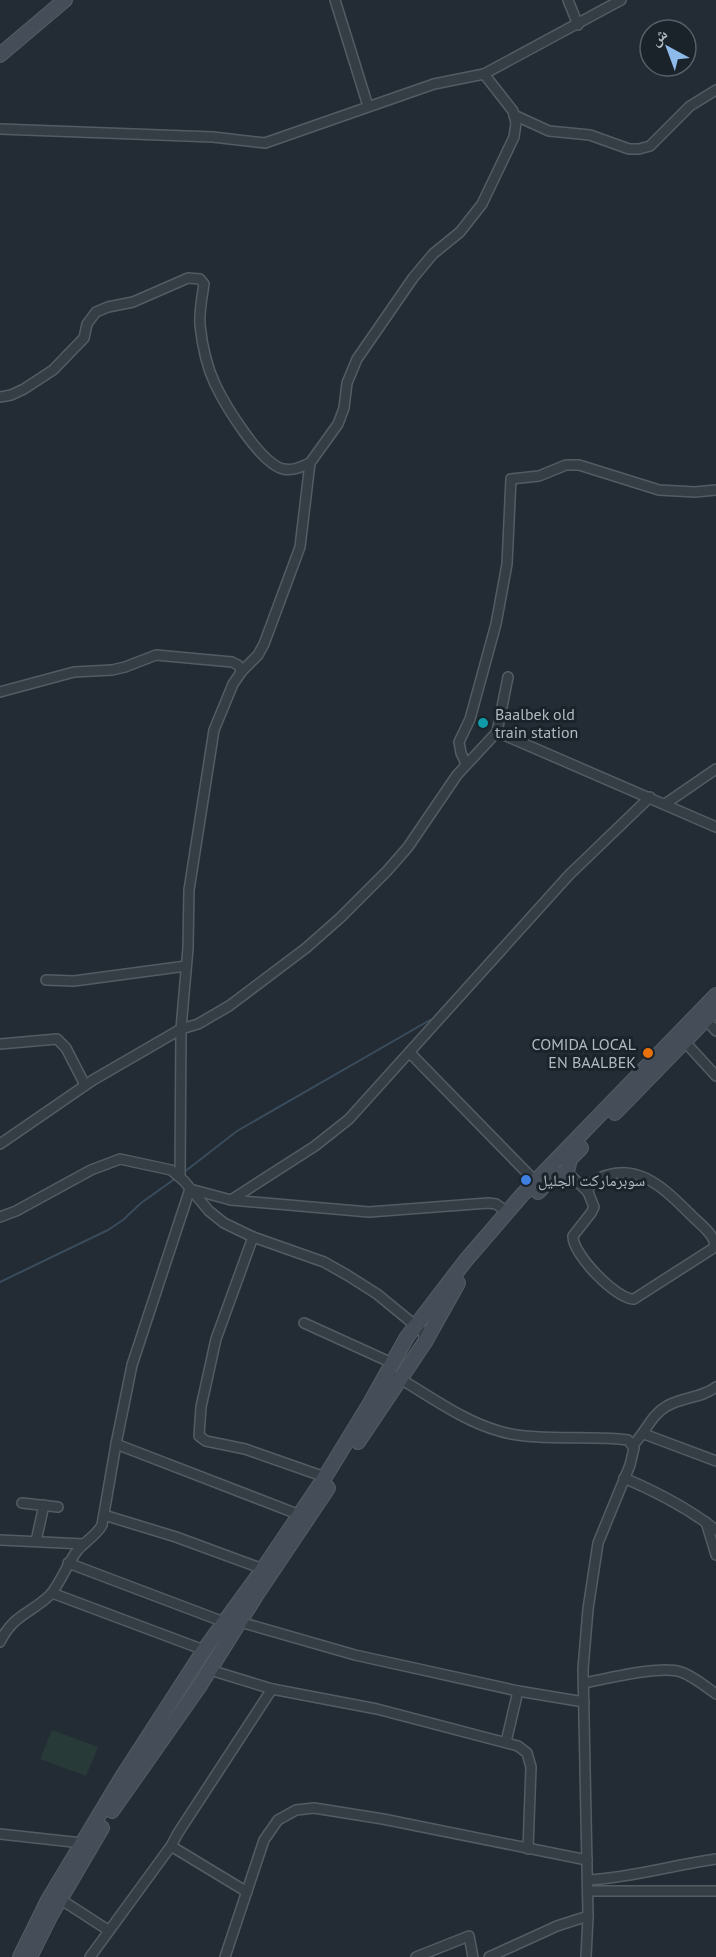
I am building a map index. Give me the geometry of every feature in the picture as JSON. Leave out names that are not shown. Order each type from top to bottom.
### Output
[{"type":"main road","points":[[2,51],[65,0]]},
{"type":"main road","points":[[20,1957],[48,1900],[82,1843],[185,1679],[325,1477],[416,1326],[456,1272],[535,1181],[716,995]]},
{"type":"main road","points":[[30,1957],[60,1899],[127,1787],[199,1687],[401,1379],[453,1290],[474,1261],[549,1180],[567,1172],[570,1159],[716,1009]]},
{"type":"main road","points":[[206,1648],[219,1654]]},
{"type":"main road","points":[[185,1679],[199,1687]]},
{"type":"street","points":[[335,0],[368,106]]},
{"type":"street","points":[[568,0],[578,25]]},
{"type":"street","points":[[0,129],[213,136],[265,143],[434,84],[484,74],[621,0]]},
{"type":"street","points":[[180,1177],[181,1029],[189,890],[214,730],[233,684],[258,655],[264,644],[300,547],[310,463],[338,424],[344,408],[347,383],[357,359],[413,278],[433,254],[460,232],[482,204],[514,137],[513,111],[484,74]]},
{"type":"street","points":[[514,116],[549,131],[590,135],[639,149],[650,146],[690,106],[716,90]]},
{"type":"street","points":[[0,397],[11,395],[53,370],[84,338],[87,324],[96,312],[133,302],[188,278],[200,279],[204,284],[200,327],[210,369],[222,397],[248,438],[270,462],[289,470],[310,463]]},
{"type":"street","points":[[465,764],[459,742],[470,719],[496,624],[507,564],[511,479],[539,476],[566,465],[579,465],[659,490],[695,492],[716,490]]},
{"type":"street","points":[[0,692],[74,672],[125,667],[156,654],[232,662],[242,671]]},
{"type":"street","points":[[0,1144],[85,1085],[181,1029],[198,1024],[228,1006],[298,954],[340,918],[399,857],[465,764],[497,732],[508,677]]},
{"type":"street","points":[[497,732],[716,827]]},
{"type":"street","points":[[665,804],[716,769]]},
{"type":"street","points":[[231,1200],[333,1133],[360,1108],[569,875],[650,797]]},
{"type":"street","points":[[46,980],[74,981],[186,966]]},
{"type":"street","points":[[705,1020],[716,1031]]},
{"type":"street","points":[[0,1044],[57,1039],[66,1048],[85,1085]]},
{"type":"street","points":[[685,1042],[716,1076]]},
{"type":"street","points":[[410,1053],[535,1181]]},
{"type":"street","points":[[0,1217],[16,1211],[90,1170],[120,1159],[171,1170],[217,1218],[253,1237],[324,1262],[338,1270],[377,1294],[423,1332],[425,1341]]},
{"type":"street","points":[[567,1172],[588,1192],[594,1207],[573,1236],[573,1245],[605,1282],[626,1298],[634,1299],[715,1245],[714,1239],[707,1230],[655,1182],[643,1177],[623,1174],[603,1176],[590,1183],[588,1192]]},
{"type":"street","points":[[190,1189],[231,1200],[369,1212],[488,1203],[496,1204],[507,1212]]},
{"type":"street","points":[[0,1642],[14,1621],[52,1593],[68,1563],[101,1528],[132,1365],[190,1189]]},
{"type":"street","points":[[253,1237],[216,1339],[201,1407],[199,1436],[206,1441],[245,1449],[325,1477]]},
{"type":"street","points":[[304,1323],[391,1364],[394,1374],[401,1379],[460,1414],[499,1431],[521,1435],[619,1438],[628,1440],[633,1445],[634,1453],[598,1543],[585,1632],[584,1702],[588,1880],[586,1957]]},
{"type":"street","points":[[633,1445],[644,1434],[654,1415],[667,1406],[714,1392]]},
{"type":"street","points":[[644,1434],[716,1461]]},
{"type":"street","points":[[116,1444],[300,1515]]},
{"type":"street","points":[[624,1478],[650,1489],[716,1530]]},
{"type":"street","points":[[22,1503],[58,1507]]},
{"type":"street","points":[[36,1541],[44,1506]]},
{"type":"street","points":[[104,1515],[263,1569]]},
{"type":"street","points":[[706,1522],[716,1555]]},
{"type":"street","points":[[0,1540],[84,1544]]},
{"type":"street","points":[[68,1563],[224,1622]]},
{"type":"street","points":[[52,1593],[206,1648]]},
{"type":"street","points":[[240,1622],[355,1655],[518,1691],[584,1702]]},
{"type":"street","points":[[210,1670],[272,1689],[377,1709],[506,1742],[523,1750],[530,1761],[528,1849]]},
{"type":"street","points":[[584,1683],[630,1674],[674,1670],[689,1676],[716,1694]]},
{"type":"street","points":[[90,1957],[171,1846],[272,1689]]},
{"type":"street","points":[[506,1742],[518,1691]]},
{"type":"street","points":[[225,1957],[268,1832],[278,1820],[296,1810],[314,1808],[383,1819],[587,1860]]},
{"type":"street","points":[[0,1834],[82,1843]]},
{"type":"street","points":[[171,1846],[247,1892]]},
{"type":"street","points":[[588,1880],[618,1878],[716,1859]]},
{"type":"street","points":[[588,1891],[716,1891]]},
{"type":"street","points":[[60,1899],[108,1930]]},
{"type":"street","points":[[489,1957],[557,1926],[588,1916]]},
{"type":"street","points":[[416,1957],[469,1936],[473,1957]]},
{"type":"shaded area","points":[[52,1730],[98,1747],[86,1776],[40,1759]]},
{"type":"waterway","points":[[183,1173],[237,1131],[430,1020]]},
{"type":"waterway","points":[[0,1282],[108,1230],[176,1178]]},
{"type":"place","name":"Baalbek old train station","points":[[483,723]]},
{"type":"place","name":"COMIDA LOCAL EN BAALBEK","points":[[648,1053]]},
{"type":"place","name":"سوبرماركت الجليل","points":[[526,1180]]}]
